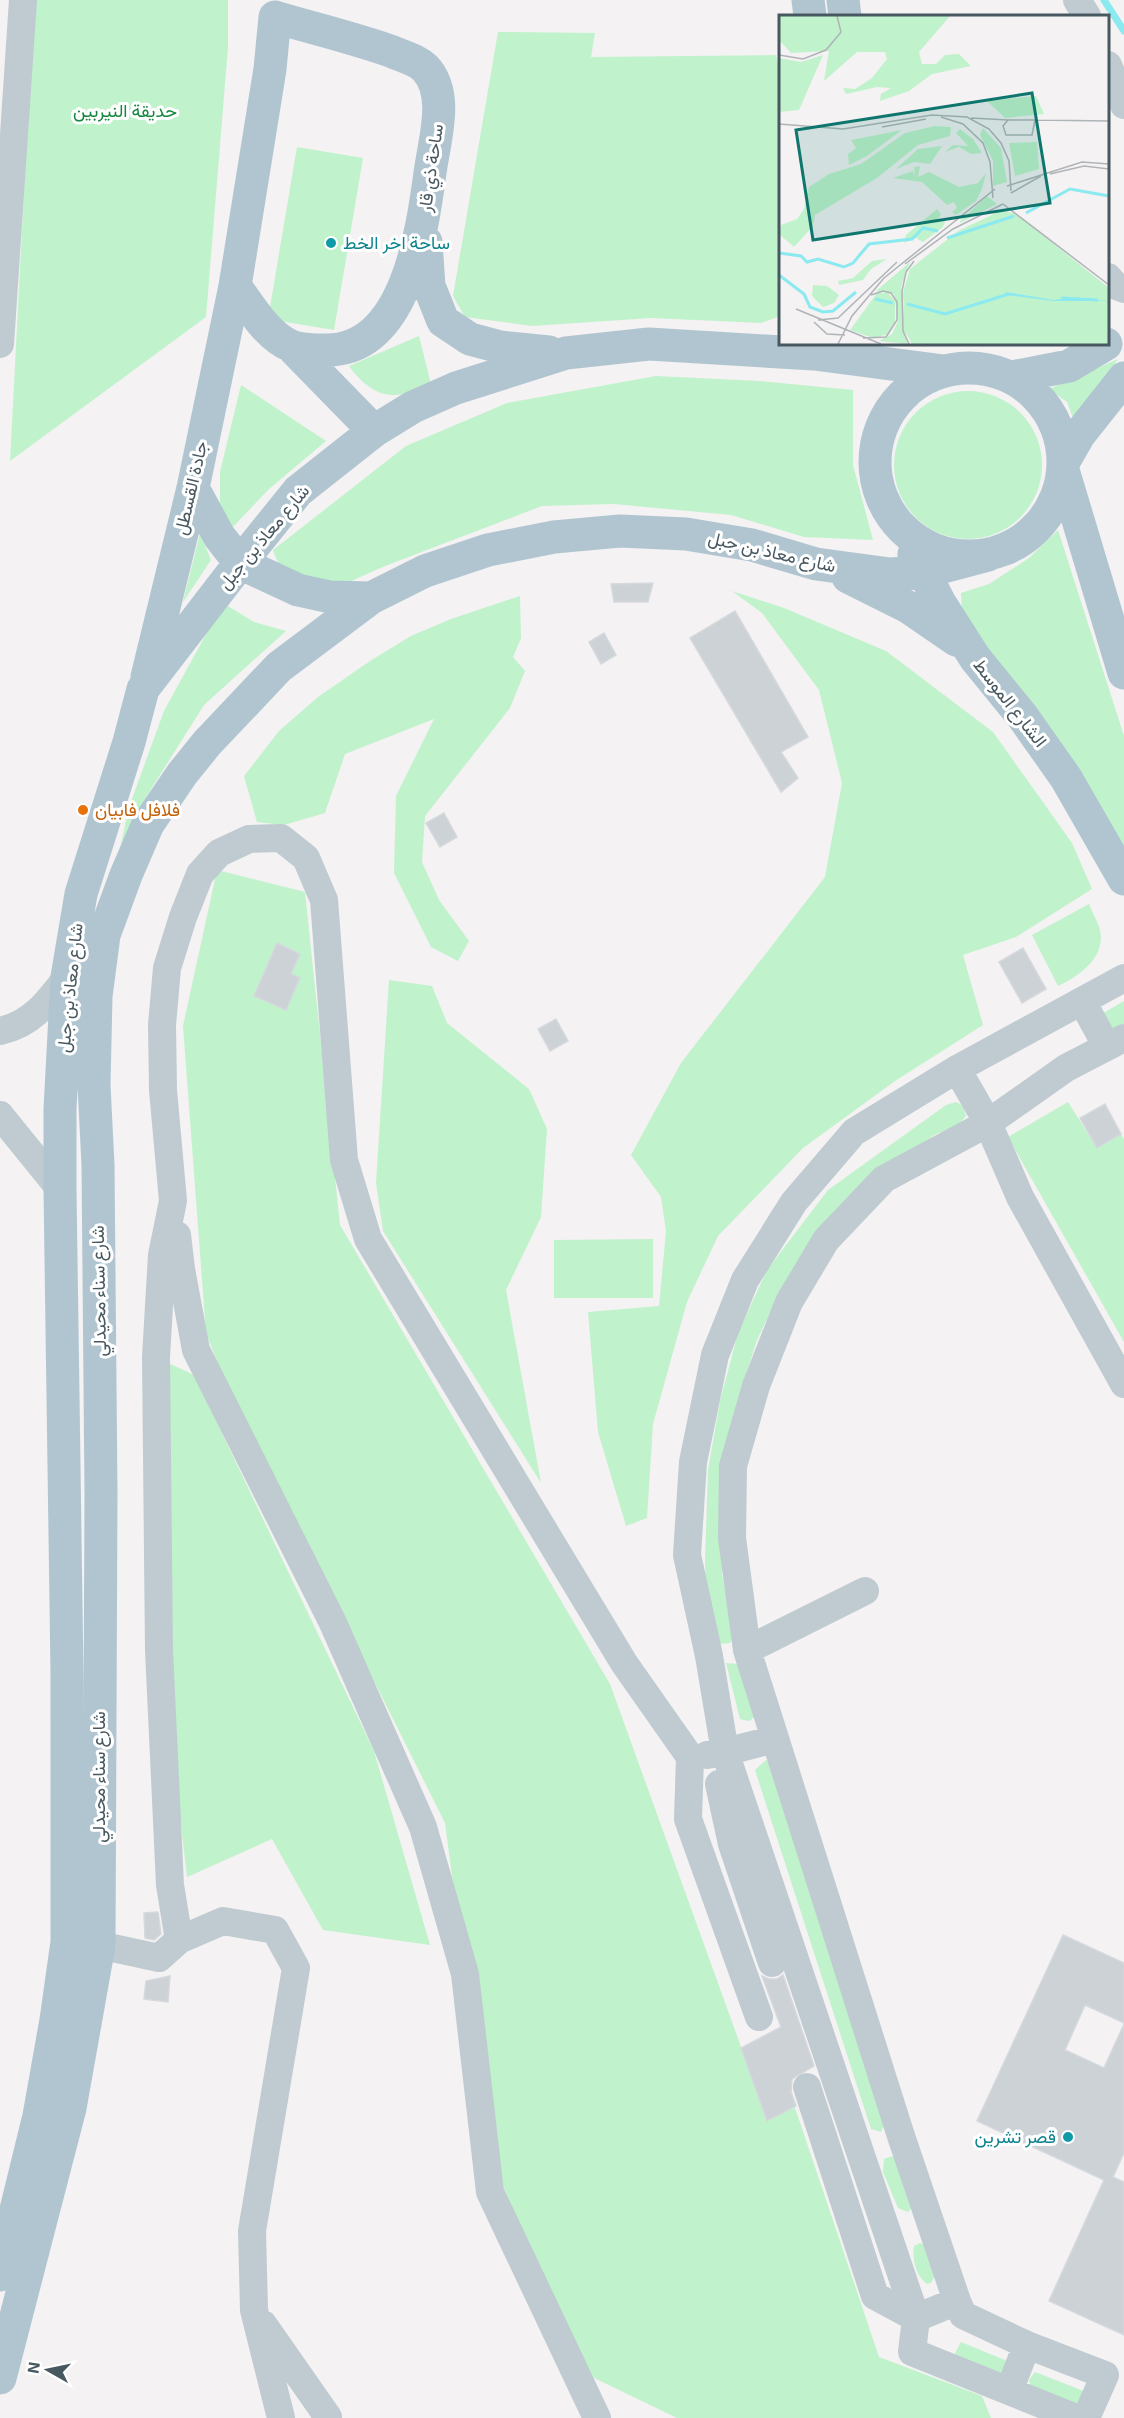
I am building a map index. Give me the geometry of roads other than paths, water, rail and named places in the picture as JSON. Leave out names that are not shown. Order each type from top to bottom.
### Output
[{"type":"main road","points":[[808,0],[810,15]]},
{"type":"main road","points":[[843,0],[844,15]]},
{"type":"main road","name":"ساحة ذي قار","points":[[235,286],[270,69],[276,9],[323,32],[351,37],[416,61],[431,75],[440,98],[420,238],[403,288],[391,312],[376,330],[357,343],[334,350],[311,350],[291,346]]},
{"type":"main road","points":[[425,212],[429,286],[442,321],[470,339],[500,347],[566,353]]},
{"type":"main road","points":[[235,286],[273,334],[291,346],[374,431]]},
{"type":"main road","name":"جادة القسطل","points":[[143,690],[193,488],[235,286]]},
{"type":"main road","points":[[1109,342],[1124,332]]},
{"type":"main road","name":"شارع معاذ بن جبل","points":[[60,1189],[60,1109],[67,977],[81,894],[143,690],[298,491],[374,431],[413,407],[456,388],[566,353],[649,344],[770,345],[880,352],[951,360]]},
{"type":"main road","points":[[1012,377],[1069,366],[1104,345]]},
{"type":"main road","points":[[880,352],[893,405]]},
{"type":"main road","points":[[1124,378],[1079,435],[1063,467],[1056,500],[1039,526],[1016,545],[988,555],[963,557],[939,552],[916,542],[898,525],[883,503],[876,479],[874,453],[881,428],[893,405],[907,390],[951,360],[1012,377],[1034,394],[1052,416],[1061,442],[1063,467],[1124,673]]},
{"type":"main road","points":[[193,488],[219,536],[240,563],[298,590],[330,597],[371,598]]},
{"type":"main road","name":"الشارع الموسط","points":[[898,525],[975,658],[1023,717],[1066,778],[1124,879]]},
{"type":"main road","name":"شارع معاذ بن جبل","points":[[98,1165],[94,1085],[95,1018],[104,935],[148,824],[182,774],[207,743],[279,667],[371,598],[425,571],[488,550],[554,537],[620,531],[697,536],[752,545],[816,564],[864,572],[924,572],[988,555]]},
{"type":"main road","points":[[816,564],[863,583],[908,607],[951,635],[975,658]]},
{"type":"main road","name":"شارع سناء محيدلي","points":[[0,2378],[70,2108],[99,1945],[101,1493],[98,1165]]},
{"type":"main road","name":"شارع سناء محيدلي","points":[[0,2275],[39,2116],[67,1942],[67,1674],[60,1189]]},
{"type":"street","points":[[0,344],[23,0]]},
{"type":"street","points":[[1077,0],[1086,15]]},
{"type":"street","points":[[1109,70],[1124,105]]},
{"type":"street","points":[[1109,279],[1116,286],[1124,289]]},
{"type":"street","points":[[1109,304],[1124,307]]},
{"type":"street","points":[[597,2418],[490,2192],[465,1974],[423,1827],[333,1623],[196,1350],[181,1269],[163,1090],[162,1025],[167,968],[200,874],[219,853],[249,839],[281,838],[306,858],[324,900],[344,1160],[368,1239],[624,1663],[690,1757],[688,1820],[759,2017]]},
{"type":"street","points":[[0,1031],[28,1021],[46,1004],[67,977]]},
{"type":"street","points":[[1076,2418],[1008,2399],[912,2352],[916,2318],[725,1752],[709,1656],[687,1555],[693,1462],[715,1355],[745,1281],[794,1202],[854,1132],[957,1069],[1124,978]]},
{"type":"street","points":[[1082,1001],[1116,1042],[1066,1068],[988,1123],[884,1179],[826,1240],[789,1302],[756,1386],[733,1466],[732,1538],[747,1650],[901,2136],[957,2301],[963,2315],[1027,2344],[1105,2375],[1086,2418]]},
{"type":"street","points":[[957,1069],[988,1123],[1020,1197],[1124,1384]]},
{"type":"street","points":[[0,1115],[60,1189]]},
{"type":"street","points":[[173,1201],[162,1266],[156,1357],[159,1650],[170,1885],[179,1940]]},
{"type":"street","points":[[747,1650],[865,1591]]},
{"type":"street","points":[[690,1757],[725,1752],[775,1739]]},
{"type":"street","points":[[725,1752],[719,1782],[730,1834],[772,1963]]},
{"type":"street","points":[[99,1945],[159,1958],[179,1940],[223,1921],[275,1930],[296,1968],[252,2231],[254,2310],[281,2418]]},
{"type":"street","points":[[807,2087],[876,2296],[916,2318]]},
{"type":"street","points":[[860,2150],[901,2136]]},
{"type":"street","points":[[890,2236],[928,2217]]},
{"type":"street","points":[[916,2318],[957,2301]]},
{"type":"street","points":[[254,2310],[328,2417]]},
{"type":"street","points":[[1008,2399],[1027,2344]]},
{"type":"waterway","points":[[1104,0],[1124,31]]},
{"type":"place","name":"ساحة اخر الخط","points":[[331,243]]},
{"type":"place","name":"فلافل فابيان","points":[[83,810]]},
{"type":"place","name":"قصر تشرين","points":[[1068,2137]]},
{"type":"park label","name":"حديقة النيربين","points":[[125,111]]}]
